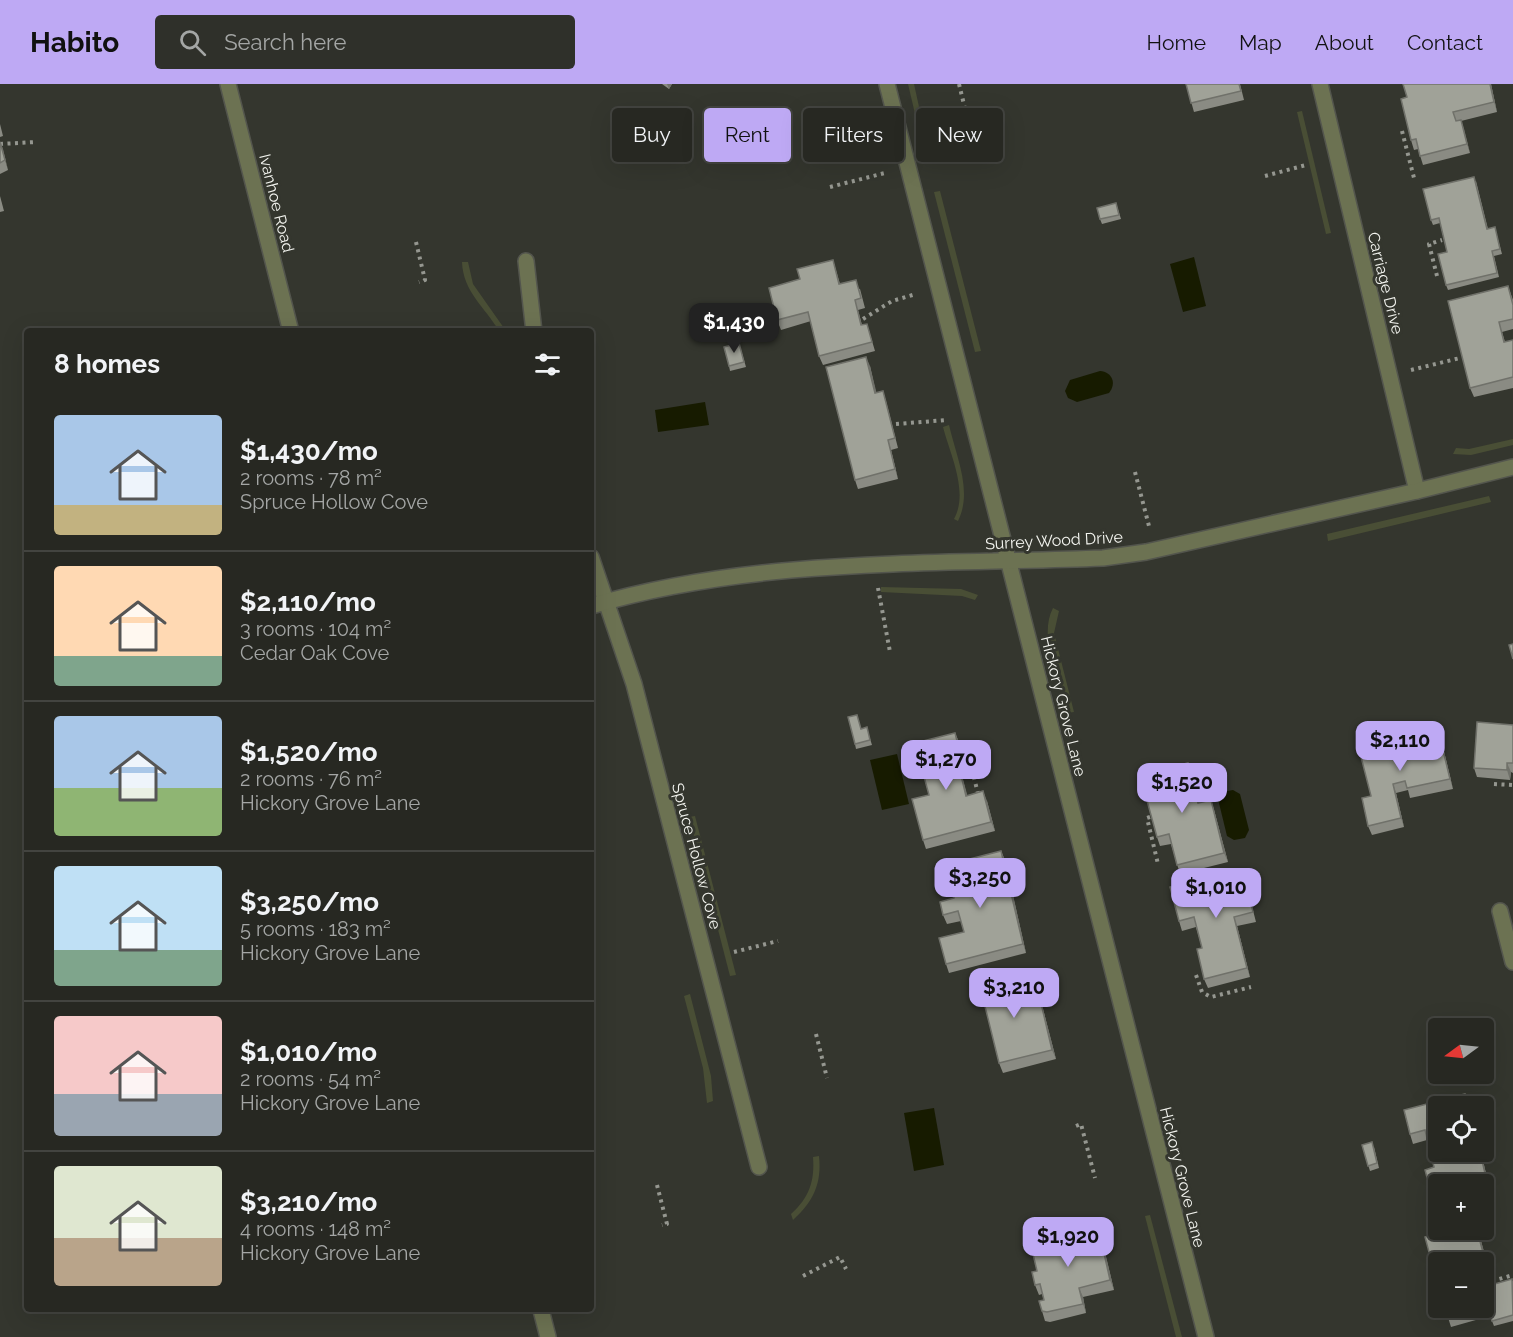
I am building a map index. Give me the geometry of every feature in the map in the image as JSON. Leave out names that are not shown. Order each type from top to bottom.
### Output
[{"type":"street","name":"Ivanhoe Road","points":[[228,84],[290,328]]},
{"type":"street","name":"Hickory Grove Lane","points":[[887,84],[1206,1337]]},
{"type":"street","name":"Carriage Drive","points":[[1320,84],[1418,491]]},
{"type":"street","points":[[526,261],[534,328]]},
{"type":"street","name":"Surrey Wood Drive","points":[[594,605],[664,587],[808,567],[1103,558],[1146,552],[1418,491],[1513,467]]},
{"type":"street","name":"Spruce Hollow Cove","points":[[594,565],[634,684],[759,1167]]},
{"type":"street","points":[[1500,911],[1513,962]]},
{"type":"street","points":[[542,1312],[548,1337]]},
{"type":"path","points":[[959,84],[965,108]]},
{"type":"path","points":[[1402,131],[1414,178]]},
{"type":"path","points":[[0,144],[36,142]]},
{"type":"path","points":[[1265,176],[1306,165]]},
{"type":"path","points":[[830,187],[885,173]]},
{"type":"path","points":[[1437,276],[1429,244],[1442,240]]},
{"type":"path","points":[[416,242],[425,280],[419,282]]},
{"type":"path","points":[[863,319],[892,301],[916,294]]},
{"type":"path","points":[[1410,370],[1460,358]]},
{"type":"path","points":[[896,424],[948,420]]},
{"type":"path","points":[[1135,472],[1150,532]]},
{"type":"path","points":[[878,586],[890,652]]},
{"type":"path","points":[[968,755],[979,799],[972,801]]},
{"type":"path","points":[[1494,784],[1513,785]]},
{"type":"path","points":[[1150,818],[1146,818],[1158,864]]},
{"type":"path","points":[[734,952],[778,941]]},
{"type":"path","points":[[1197,975],[1202,992],[1211,998],[1251,987]]},
{"type":"path","points":[[816,1034],[827,1078]]},
{"type":"path","points":[[1076,1126],[1081,1124],[1095,1178]]},
{"type":"path","points":[[657,1185],[667,1224],[663,1225]]},
{"type":"path","points":[[803,1276],[840,1257],[846,1269]]},
{"type":"path","points":[[1494,1280],[1513,1275]]},
{"type":"shaded area","points":[[908,84],[914,84],[919,108],[916,108],[916,118]]},
{"type":"shaded area","points":[[1302,111],[1331,233],[1326,234],[1297,112]]},
{"type":"shaded area","points":[[940,191],[981,351],[975,352],[934,192]]},
{"type":"shaded area","points":[[1194,257],[1206,306],[1183,312],[1170,264]]},
{"type":"shaded area","points":[[462,262],[468,262],[473,284],[504,328],[497,328],[470,291],[463,273]]},
{"type":"shaded area","points":[[1100,371],[1108,373],[1112,379],[1113,385],[1109,393],[1077,402],[1068,398],[1065,391],[1070,380]]},
{"type":"shaded area","points":[[705,402],[709,425],[658,432],[655,410]]},
{"type":"shaded area","points":[[949,425],[964,486],[962,510],[958,521],[954,519],[960,497],[959,485],[943,427]]},
{"type":"shaded area","points":[[1513,439],[1513,445],[1471,455],[1453,454],[1456,448],[1469,449]]},
{"type":"shaded area","points":[[1489,496],[1491,502],[1328,541],[1327,534]]},
{"type":"shaded area","points":[[881,587],[961,589],[978,595],[975,600],[962,596],[881,592]]},
{"type":"shaded area","points":[[1053,608],[1059,611],[1054,633],[1074,712],[1067,713],[1051,660],[1048,632]]},
{"type":"shaded area","points":[[897,754],[909,804],[882,810],[870,760]]},
{"type":"shaded area","points":[[1233,790],[1240,794],[1249,830],[1245,838],[1234,840],[1227,836],[1218,799],[1222,792]]},
{"type":"shaded area","points":[[695,816],[736,975],[730,976],[689,817]]},
{"type":"shaded area","points":[[690,994],[711,1076],[713,1101],[707,1103],[703,1068],[684,996]]},
{"type":"shaded area","points":[[934,1108],[944,1165],[914,1171],[904,1113]]},
{"type":"shaded area","points":[[819,1156],[819,1175],[815,1192],[793,1220],[791,1214],[802,1202],[810,1188],[813,1157]]},
{"type":"shaded area","points":[[1150,1215],[1182,1337],[1176,1337],[1145,1216]]},
{"type":"building","points":[[1186,84],[1239,84],[1241,91],[1191,103]]},
{"type":"building","points":[[1403,84],[1490,84],[1494,102],[1453,112],[1456,121],[1461,120],[1467,144],[1420,156],[1416,139],[1411,140],[1401,99],[1407,97]]},
{"type":"building","points":[[0,142],[5,160],[0,163]]},
{"type":"building","points":[[1474,177],[1487,229],[1495,227],[1500,249],[1492,251],[1497,273],[1446,285],[1438,254],[1447,252],[1439,218],[1431,220],[1423,189]]},
{"type":"building","points":[[1116,203],[1119,215],[1100,219],[1097,208]]},
{"type":"building","points":[[833,260],[839,284],[856,280],[861,298],[855,300],[861,325],[867,324],[872,342],[819,356],[808,312],[777,320],[769,288],[800,279],[797,269]]},
{"type":"building","points":[[1508,286],[1513,305],[1513,319],[1499,322],[1504,342],[1513,340],[1513,377],[1470,388],[1448,301]]},
{"type":"building","points":[[739,343],[744,362],[729,366],[724,347]]},
{"type":"building","points":[[866,357],[875,393],[883,391],[895,438],[888,440],[895,469],[855,480],[826,367]]},
{"type":"building","points":[[1513,644],[1513,659],[1509,645]]},
{"type":"building","points":[[857,715],[861,729],[867,727],[870,740],[855,744],[848,717]]},
{"type":"building","points":[[1477,722],[1513,725],[1513,763],[1507,763],[1507,770],[1474,768]]},
{"type":"building","points":[[1438,730],[1450,779],[1407,788],[1405,781],[1393,784],[1401,818],[1368,826],[1362,798],[1371,796],[1359,749]]},
{"type":"building","points":[[955,733],[962,761],[958,763],[966,796],[983,791],[991,822],[923,840],[912,799],[929,795],[915,743]]},
{"type":"building","points":[[1188,763],[1198,803],[1211,800],[1224,853],[1177,865],[1169,834],[1157,837],[1140,775]]},
{"type":"building","points":[[1001,851],[1023,944],[946,964],[939,938],[964,932],[958,911],[943,915],[940,902],[954,898],[946,865]]},
{"type":"building","points":[[1242,869],[1253,912],[1234,917],[1247,968],[1204,979],[1197,949],[1202,948],[1194,917],[1179,921],[1170,887]]},
{"type":"building","points":[[1021,972],[1029,1002],[1040,999],[1052,1050],[999,1063],[979,982]]},
{"type":"building","points":[[1428,1104],[1428,1142],[1425,1130],[1410,1134],[1404,1110]]},
{"type":"building","points":[[1372,1142],[1377,1163],[1368,1166],[1362,1145]]},
{"type":"building","points":[[1433,1162],[1482,1162],[1485,1174],[1428,1174],[1428,1181],[1425,1170],[1434,1167]]},
{"type":"building","points":[[1063,1229],[1066,1239],[1099,1231],[1110,1280],[1079,1288],[1083,1304],[1047,1312],[1042,1311],[1039,1301],[1044,1300],[1040,1284],[1035,1285],[1032,1272],[1037,1271],[1033,1254],[1043,1252],[1038,1234]]},
{"type":"building","points":[[1428,1236],[1428,1240],[1480,1240],[1483,1252],[1429,1252],[1425,1237]]},
{"type":"building","points":[[1512,1279],[1513,1315],[1492,1321],[1491,1318],[1494,1318],[1494,1284]]}]
